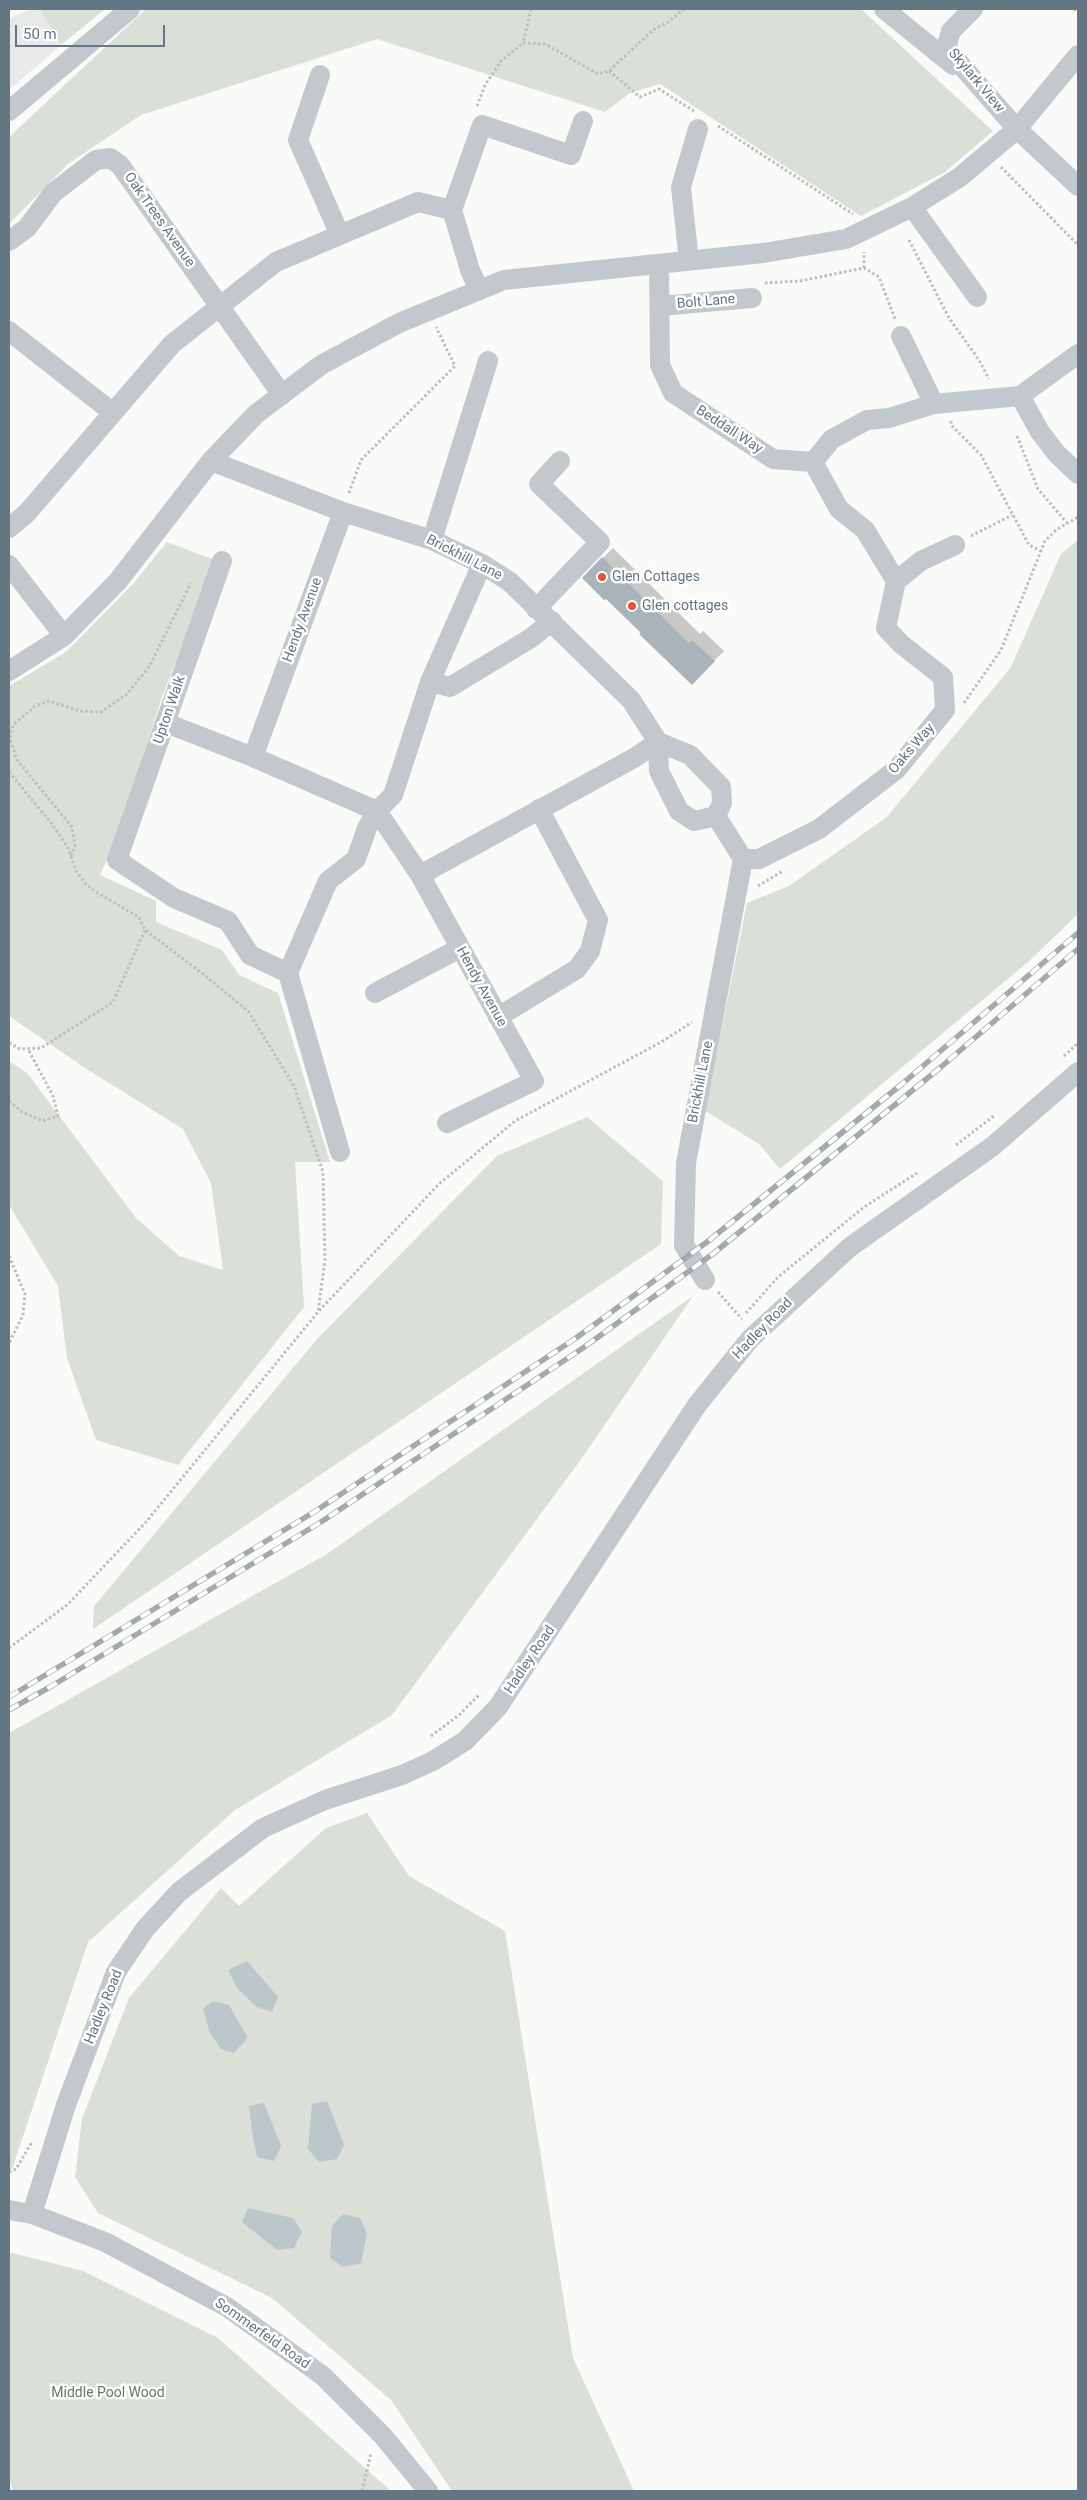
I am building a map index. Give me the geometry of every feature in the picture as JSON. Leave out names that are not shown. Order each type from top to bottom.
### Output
[{"type":"street","points":[[9,111],[130,9]]},
{"type":"street","points":[[884,9],[946,61],[973,79]]},
{"type":"street","name":"Skylark View","points":[[973,9],[951,31],[946,48],[1017,129],[1078,186]]},
{"type":"street","points":[[9,671],[64,636],[118,582],[211,461],[256,414],[321,366],[399,323],[504,280],[763,253],[846,239],[904,211],[960,177],[1017,129],[1078,55]]},
{"type":"street","points":[[320,75],[298,140],[340,235]]},
{"type":"street","points":[[479,290],[470,270],[452,210],[482,125],[571,155],[583,121]]},
{"type":"street","points":[[689,261],[681,187],[704,123]]},
{"type":"street","name":"Oak Trees Avenue","points":[[9,241],[27,228],[53,193],[96,160],[110,158],[120,165],[282,395]]},
{"type":"street","points":[[9,528],[27,513],[172,344],[219,305],[276,262],[418,202],[452,210]]},
{"type":"street","points":[[904,211],[977,297]]},
{"type":"street","name":"Beddall Way","points":[[658,264],[660,366],[673,393],[773,460],[813,462]]},
{"type":"street","name":"Bolt Lane","points":[[660,306],[752,298]]},
{"type":"street","points":[[9,331],[112,412]]},
{"type":"street","points":[[901,336],[940,404]]},
{"type":"street","points":[[955,545],[921,561],[896,581],[865,530],[839,509],[813,462],[832,440],[867,420],[889,418],[940,404],[1020,396],[1074,358]]},
{"type":"street","points":[[432,540],[488,361]]},
{"type":"street","points":[[1020,396],[1040,432],[1056,454],[1078,474]]},
{"type":"street","name":"Brickhill Lane","points":[[211,461],[343,512],[432,540],[482,564],[510,582],[536,609],[552,621],[630,700],[658,742]]},
{"type":"street","points":[[536,609],[600,542],[539,484],[560,461]]},
{"type":"street","name":"Hendy Avenue","points":[[253,756],[343,512]]},
{"type":"street","name":"Upton Walk","points":[[222,561],[117,860],[174,898],[228,921],[250,955],[288,973]]},
{"type":"street","points":[[340,1152],[288,973],[328,881],[356,859],[367,828],[377,812],[393,795],[430,682],[482,564]]},
{"type":"street","points":[[9,565],[64,636]]},
{"type":"street","name":"Oaks Way","points":[[744,859],[759,859],[819,829],[897,770],[945,710],[943,677],[901,644],[886,628],[896,581]]},
{"type":"street","points":[[430,682],[450,687],[531,638],[552,621]]},
{"type":"street","points":[[166,723],[253,756],[377,812]]},
{"type":"street","points":[[658,742],[690,754],[721,787],[722,803],[716,816]]},
{"type":"street","points":[[658,742],[659,771],[679,811],[694,821],[716,816]]},
{"type":"street","points":[[420,875],[634,758],[658,742]]},
{"type":"street","points":[[498,1017],[577,969],[590,951],[598,920],[538,810]]},
{"type":"street","name":"Hendy Avenue","points":[[377,812],[420,875],[534,1082],[447,1124]]},
{"type":"street","points":[[716,816],[744,859]]},
{"type":"street","name":"Brickhill Lane","points":[[705,1280],[684,1244],[686,1163],[744,859]]},
{"type":"street","points":[[375,994],[460,948]]},
{"type":"street","name":"Hadley Road","points":[[32,2214],[66,2105],[116,1972],[145,1929],[179,1892],[263,1828],[325,1800],[402,1776],[433,1761],[465,1741],[498,1707],[697,1405],[755,1334],[850,1247],[993,1146],[1078,1072]]},
{"type":"street","points":[[9,2210],[32,2214]]},
{"type":"street","name":"Sommerfeld Road","points":[[32,2214],[105,2242],[227,2307],[323,2376],[376,2429],[428,2491]]},
{"type":"path","points":[[482,125],[476,110],[485,85],[501,61],[523,43],[531,9]]},
{"type":"path","points":[[523,43],[545,44],[598,74],[609,71],[653,30],[668,22],[684,9]]},
{"type":"path","points":[[1074,9],[1078,12]]},
{"type":"path","points":[[609,71],[640,97],[659,89],[704,123],[855,215],[864,230]]},
{"type":"path","points":[[988,153],[1078,245]]},
{"type":"path","points":[[904,211],[949,318],[979,360],[999,398]]},
{"type":"path","points":[[864,268],[880,276],[901,336]]},
{"type":"path","points":[[343,512],[361,460],[455,366],[428,311]]},
{"type":"path","points":[[940,404],[952,425],[981,455],[1029,545],[1041,551],[1046,541],[1056,530],[1078,517]]},
{"type":"path","points":[[1014,429],[1026,453],[1038,489],[1067,523]]},
{"type":"path","points":[[955,545],[1012,515]]},
{"type":"path","points":[[71,856],[75,846],[72,827],[18,760],[10,738],[13,725],[35,706],[49,701],[80,711],[101,712],[126,694],[148,667],[192,582]]},
{"type":"path","points":[[9,772],[52,824],[71,856],[76,871],[86,884],[99,894],[139,917],[145,930],[248,1011],[294,1086],[323,1172],[325,1260],[318,1312]]},
{"type":"path","points":[[9,1043],[20,1050],[41,1048],[113,1002],[145,930]]},
{"type":"path","points":[[9,1648],[67,1605],[146,1522],[318,1312],[439,1184],[515,1121],[663,1041],[716,1007]]},
{"type":"path","points":[[1058,1061],[1078,1043]]},
{"type":"path","points":[[9,1101],[22,1112],[43,1121],[58,1116],[53,1096],[28,1049]]},
{"type":"path","points":[[950,1151],[1003,1110]]},
{"type":"path","points":[[736,1326],[778,1277],[864,1208],[919,1172]]},
{"type":"path","points":[[9,1256],[25,1294],[23,1315],[9,1344]]},
{"type":"path","points":[[705,1280],[755,1334]]},
{"type":"path","points":[[429,1738],[459,1715],[486,1688]]},
{"type":"path","points":[[9,2172],[16,2169],[34,2138]]},
{"type":"path","points":[[362,2491],[376,2429]]},
{"type":"shaded area","points":[[32,9],[40,9],[61,45],[9,90],[9,18]]},
{"type":"shaded area","points":[[247,1961],[278,1997],[272,2012],[257,2007],[237,1988],[228,1970]]},
{"type":"shaded area","points":[[213,2001],[229,2005],[248,2038],[233,2053],[221,2049],[210,2033],[203,2009]]},
{"type":"shaded area","points":[[327,2101],[344,2145],[337,2159],[319,2162],[308,2149],[312,2104]]},
{"type":"shaded area","points":[[264,2103],[281,2146],[274,2161],[257,2157],[253,2138],[249,2106]]},
{"type":"shaded area","points":[[248,2208],[293,2218],[302,2232],[294,2248],[277,2250],[242,2222]]},
{"type":"shaded area","points":[[343,2214],[360,2218],[367,2234],[361,2263],[343,2267],[330,2258],[332,2226]]},
{"type":"green space","points":[[40,9],[105,9],[61,45]]},
{"type":"green space","points":[[146,9],[861,9],[993,131],[945,172],[861,216],[660,84],[630,93],[605,112],[377,39],[141,115],[68,164],[9,224],[9,137]]},
{"type":"green space","points":[[1078,540],[1078,914],[1028,962],[780,1169],[759,1144],[705,1111],[747,903],[789,886],[887,817],[1011,667],[1061,554]]},
{"type":"green space","points":[[167,542],[215,560],[162,697],[117,838],[100,875],[156,901],[156,922],[222,950],[239,975],[278,993],[330,1162],[295,1162],[304,1307],[178,1465],[96,1440],[67,1358],[58,1286],[9,1205],[9,1061],[27,1073],[136,1218],[179,1256],[223,1270],[211,1183],[183,1129],[85,1068],[9,1016],[9,686],[66,652],[132,585]]},
{"type":"green space","points":[[587,1117],[663,1181],[661,1244],[93,1629],[94,1606],[319,1337],[497,1156]]},
{"type":"green space","points":[[693,1296],[582,1458],[392,1715],[235,1810],[88,1942],[9,2178],[9,1733],[327,1554]]},
{"type":"green space","points":[[367,1813],[409,1876],[505,1931],[573,2358],[634,2491],[452,2491],[391,2400],[272,2298],[98,2213],[75,2177],[82,2119],[129,1998],[221,1888],[239,1906],[326,1828]]},
{"type":"green space","name":"Middle Pool Wood","points":[[9,2252],[83,2271],[218,2338],[391,2491],[13,2491],[9,2477]]},
{"type":"building","points":[[602,557],[689,643],[692,640],[715,661],[692,685],[639,634],[641,633],[582,578]]},
{"type":"railway","points":[[9,1697],[314,1512],[576,1338],[707,1242],[902,1084],[1078,933]]},
{"type":"railway","points":[[9,1710],[321,1522],[583,1348],[714,1253],[941,1067],[1078,949]]},
{"type":"place","name":"Glen Cottages","points":[[602,577]]},
{"type":"place","name":"Glen cottages","points":[[632,606]]}]
